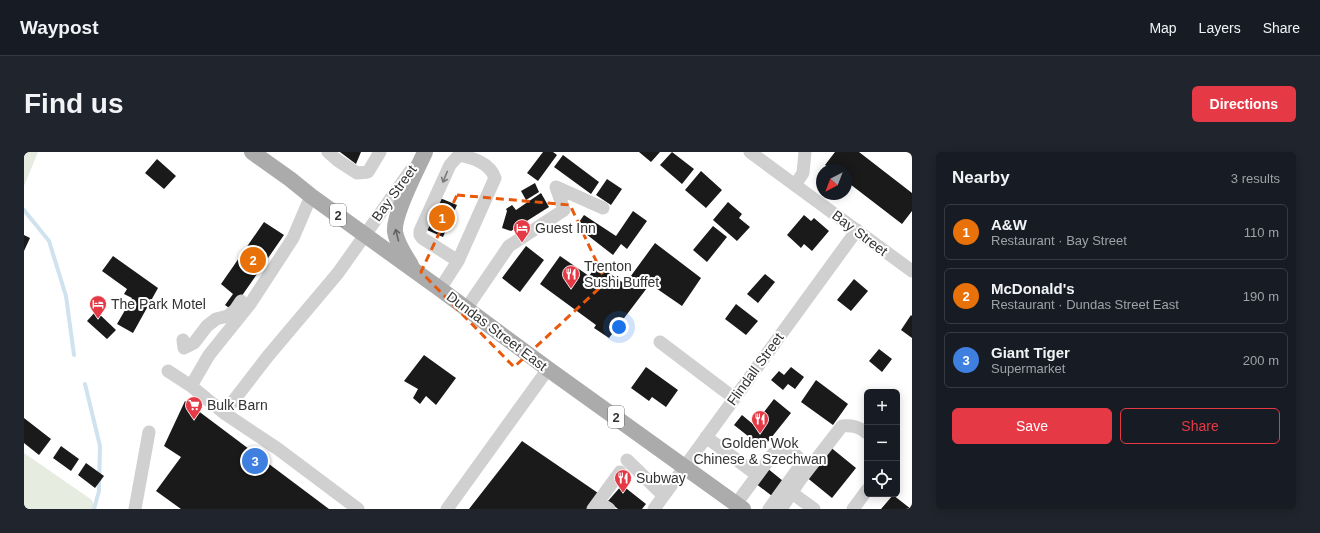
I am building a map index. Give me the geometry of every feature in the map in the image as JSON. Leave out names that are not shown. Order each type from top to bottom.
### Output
[{"type":"main road","name":"Dundas Street East","points":[[252,152],[548,369],[739,506]]},
{"type":"main road","points":[[413,270],[397,239],[395,221],[399,208],[425,152]]},
{"type":"street","points":[[328,152],[337,160],[357,173],[368,172],[380,152]]},
{"type":"street","name":"Bay Street","points":[[224,413],[268,356],[338,273],[425,152]]},
{"type":"street","name":"Bay Street","points":[[750,152],[857,230],[910,266]]},
{"type":"street","points":[[795,185],[803,173],[805,152]]},
{"type":"street","points":[[440,289],[458,261],[495,178],[493,171],[486,166],[471,158],[459,155],[450,165],[420,231],[420,235],[426,240],[458,261]]},
{"type":"street","points":[[466,309],[509,246],[564,210],[556,187],[603,208]]},
{"type":"street","points":[[191,386],[209,355],[250,304],[294,238],[311,196]]},
{"type":"street","name":"Flindall Street","points":[[654,509],[857,230]]},
{"type":"street","points":[[184,344],[194,343],[207,326],[216,318],[228,316],[235,310],[262,272]]},
{"type":"street","points":[[660,342],[734,398]]},
{"type":"street","points":[[447,509],[548,369]]},
{"type":"street","points":[[168,371],[191,386],[224,413],[278,449],[358,509]]},
{"type":"street","points":[[781,509],[800,480],[842,426],[851,425],[859,427],[864,431]]},
{"type":"street","points":[[135,509],[149,432]]},
{"type":"street","points":[[706,437],[757,475]]},
{"type":"street","points":[[739,506],[757,475],[773,454],[786,448],[797,456],[800,466],[769,509]]},
{"type":"street","points":[[627,460],[663,495]]},
{"type":"street","points":[[593,509],[620,472]]},
{"type":"street","points":[[792,493],[814,509]]},
{"type":"street","points":[[853,509],[864,494]]},
{"type":"highlighted area","points":[[457,195],[570,205],[606,282],[514,367],[421,272]]},
{"type":"shaded area","points":[[24,152],[38,152],[24,186]]},
{"type":"shaded area","points":[[24,453],[92,500],[95,509],[24,509]]},
{"type":"building","points":[[340,152],[361,152],[356,164]]},
{"type":"building","points":[[543,152],[553,152],[557,155],[538,181],[527,173]]},
{"type":"building","points":[[639,152],[660,152],[651,162]]},
{"type":"building","points":[[672,152],[694,169],[682,184],[660,165]]},
{"type":"building","points":[[835,152],[859,152],[912,193],[912,211],[902,224],[852,186],[852,164],[826,164]]},
{"type":"building","points":[[563,155],[599,182],[591,194],[554,167]]},
{"type":"building","points":[[157,159],[176,176],[164,189],[145,173]]},
{"type":"building","points":[[701,171],[722,190],[706,208],[685,190]]},
{"type":"building","points":[[607,179],[622,189],[611,205],[596,195]]},
{"type":"building","points":[[535,183],[539,192],[526,200],[521,191]]},
{"type":"building","points":[[541,193],[549,207],[511,231],[502,228],[507,211],[506,209],[512,205],[516,210]]},
{"type":"building","points":[[440,198],[457,205],[443,237],[427,230]]},
{"type":"building","points":[[728,202],[742,214],[739,218],[750,227],[737,241],[713,220]]},
{"type":"building","points":[[633,211],[647,221],[627,249],[621,244],[613,255],[577,225],[584,215],[616,236]]},
{"type":"building","points":[[804,215],[811,221],[814,218],[829,231],[812,251],[804,244],[801,248],[787,235]]},
{"type":"building","points":[[264,222],[284,235],[232,310],[225,305],[233,294],[221,284]]},
{"type":"building","points":[[713,226],[727,237],[707,262],[693,250]]},
{"type":"building","points":[[24,235],[30,238],[24,251]]},
{"type":"building","points":[[655,243],[701,278],[682,306],[650,284],[609,338],[594,328],[596,325],[540,284],[560,256],[589,276],[597,265],[625,284]]},
{"type":"building","points":[[526,246],[544,260],[520,292],[502,278]]},
{"type":"building","points":[[113,256],[158,288],[133,333],[117,324],[132,298],[124,294],[127,289],[102,271]]},
{"type":"building","points":[[765,274],[775,282],[758,303],[747,294]]},
{"type":"building","points":[[854,279],[868,291],[851,311],[837,300]]},
{"type":"building","points":[[736,304],[758,321],[746,335],[725,319]]},
{"type":"building","points":[[96,311],[116,330],[107,339],[87,321]]},
{"type":"building","points":[[911,315],[912,316],[912,338],[901,330]]},
{"type":"building","points":[[879,349],[892,359],[882,372],[869,361]]},
{"type":"building","points":[[424,355],[456,378],[436,405],[426,396],[420,404],[413,398],[418,389],[404,381]]},
{"type":"building","points":[[646,367],[678,390],[666,407],[652,397],[649,401],[631,388]]},
{"type":"building","points":[[791,367],[804,377],[795,389],[788,384],[783,390],[771,380],[779,371],[784,375]]},
{"type":"building","points":[[816,380],[848,404],[833,425],[801,402]]},
{"type":"building","points":[[774,399],[791,413],[763,448],[734,425],[742,415],[754,425]]},
{"type":"building","points":[[185,401],[329,509],[181,509],[156,491],[181,457],[164,446]]},
{"type":"building","points":[[24,418],[51,439],[39,455],[24,443]]},
{"type":"building","points":[[522,441],[598,493],[587,509],[469,509]]},
{"type":"building","points":[[61,446],[79,459],[71,471],[53,458]]},
{"type":"building","points":[[829,446],[856,468],[832,498],[805,476]]},
{"type":"building","points":[[86,463],[104,476],[95,488],[78,475]]},
{"type":"building","points":[[767,468],[783,481],[772,496],[755,483]]},
{"type":"building","name":"Subway","points":[[622,485],[646,504],[642,509],[618,509],[608,501]]},
{"type":"building","points":[[891,497],[896,497],[911,509],[881,509]]},
{"type":"waterway","points":[[24,210],[49,241],[66,296],[74,355]]},
{"type":"waterway","points":[[85,384],[100,446],[99,491],[94,509]]},
{"type":"place","name":"A&W","points":[[442,218]]},
{"type":"place","name":"Guest Inn","points":[[522,243]]},
{"type":"place","name":"McDonald's","points":[[253,260]]},
{"type":"place","name":"Trenton Sushi Buffet","points":[[571,289]]},
{"type":"place","name":"The Park Motel","points":[[98,319]]},
{"type":"place","name":"Bulk Barn","points":[[194,420]]},
{"type":"place","name":"Golden Wok Chinese & Szechwan","points":[[760,434]]},
{"type":"place","name":"Giant Tiger","points":[[255,461]]},
{"type":"place","name":"Subway","points":[[623,493]]}]
